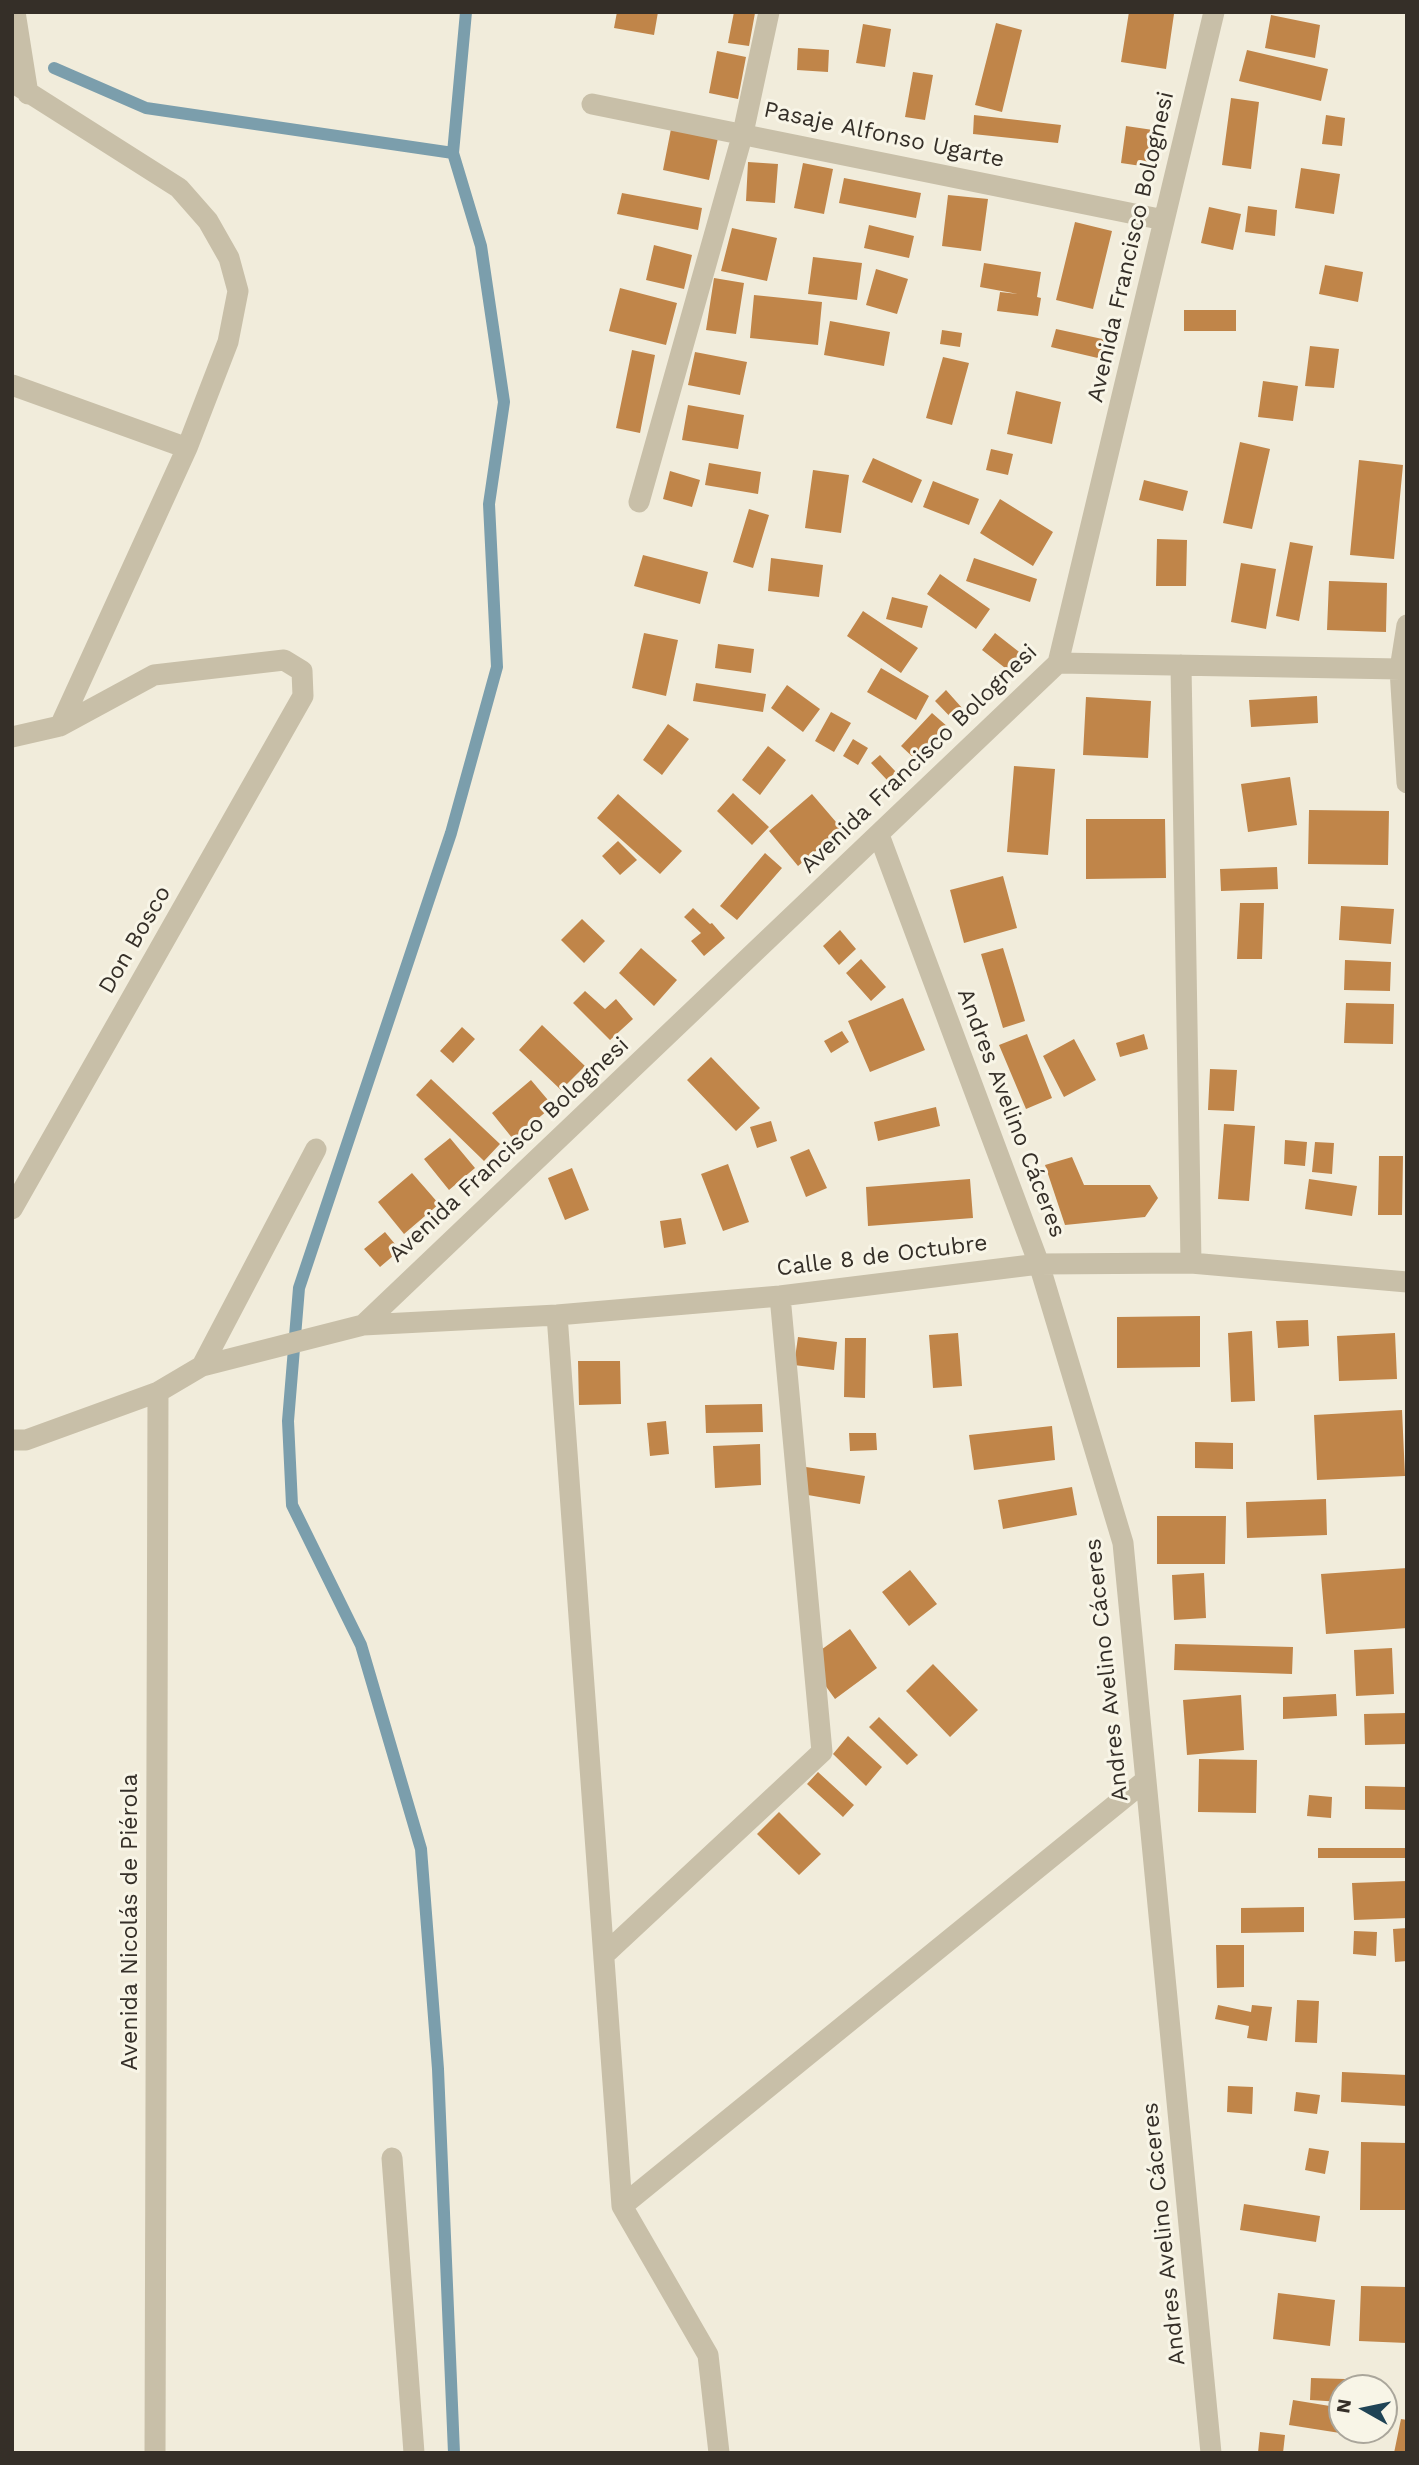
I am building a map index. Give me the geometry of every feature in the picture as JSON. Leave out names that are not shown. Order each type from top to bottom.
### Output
[{"type":"street","points":[[639,502],[743,133],[769,12]]},
{"type":"street","name":"Avenida Francisco Bolognesi","points":[[360,1326],[1058,663],[1214,12]]},
{"type":"street","points":[[12,737],[60,726],[187,448],[228,342],[238,291],[229,258],[208,221],[178,188],[22,86],[15,16]]},
{"type":"street","name":"Pasaje Alfonso Ugarte","points":[[592,104],[1164,220]]},
{"type":"street","points":[[12,385],[187,448]]},
{"type":"street","points":[[1407,625],[1401,669],[1407,783]]},
{"type":"street","name":"Don Bosco","points":[[12,1209],[303,696],[302,671],[284,660],[154,675],[60,726]]},
{"type":"street","points":[[1058,663],[1401,669]]},
{"type":"street","points":[[1181,665],[1191,1263]]},
{"type":"street","name":"Andres Avelino Cáceres","points":[[878,835],[1039,1264],[1123,1543],[1211,2453]]},
{"type":"street","points":[[202,1366],[316,1149]]},
{"type":"street","name":"Calle 8 de Octubre","points":[[12,1440],[26,1440],[158,1392],[202,1366],[360,1326],[557,1315],[780,1296],[1039,1264],[1191,1263],[1407,1282]]},
{"type":"street","points":[[604,1955],[822,1752],[780,1296]]},
{"type":"street","points":[[557,1315],[622,2206],[708,2355],[719,2453]]},
{"type":"street","name":"Avenida Nicolás de Piérola","points":[[155,2453],[158,1392]]},
{"type":"street","points":[[622,2206],[1146,1780]]},
{"type":"street","points":[[392,2158],[414,2453]]},
{"type":"building","points":[[617,12],[658,12],[654,35],[614,28]]},
{"type":"building","points":[[734,12],[755,13],[749,46],[728,43]]},
{"type":"building","points":[[1129,12],[1174,14],[1166,69],[1121,62]]},
{"type":"building","points":[[1271,15],[1320,25],[1315,58],[1265,48]]},
{"type":"building","points":[[996,23],[1022,30],[1002,112],[975,105]]},
{"type":"building","points":[[863,24],[891,29],[885,67],[856,63]]},
{"type":"building","points":[[798,48],[829,50],[828,72],[797,70]]},
{"type":"building","points":[[1247,50],[1328,69],[1321,101],[1239,81]]},
{"type":"building","points":[[717,51],[746,57],[738,99],[709,93]]},
{"type":"building","points":[[913,72],[933,75],[925,120],[905,117]]},
{"type":"building","points":[[1231,98],[1259,102],[1251,169],[1222,165]]},
{"type":"building","points":[[974,115],[1061,125],[1058,143],[973,134]]},
{"type":"building","points":[[1326,115],[1345,118],[1342,146],[1322,144]]},
{"type":"building","points":[[1126,126],[1153,130],[1148,167],[1121,163]]},
{"type":"building","points":[[671,129],[718,138],[709,180],[663,170]]},
{"type":"building","points":[[748,162],[778,164],[775,203],[746,201]]},
{"type":"building","points":[[803,163],[833,169],[824,214],[794,208]]},
{"type":"building","points":[[1301,168],[1340,174],[1334,214],[1295,208]]},
{"type":"building","points":[[844,178],[921,193],[916,218],[839,203]]},
{"type":"building","points":[[622,193],[702,208],[698,230],[617,214]]},
{"type":"building","points":[[948,195],[988,199],[981,251],[942,246]]},
{"type":"building","points":[[1248,206],[1277,210],[1275,236],[1245,232]]},
{"type":"building","points":[[1209,207],[1241,214],[1233,250],[1201,243]]},
{"type":"building","points":[[1075,222],[1112,231],[1093,309],[1056,300]]},
{"type":"building","points":[[869,225],[914,236],[909,258],[864,248]]},
{"type":"building","points":[[732,228],[777,238],[767,281],[721,271]]},
{"type":"building","points":[[654,245],[692,255],[684,289],[646,280]]},
{"type":"building","points":[[813,257],[862,263],[857,300],[808,294]]},
{"type":"building","points":[[984,263],[1041,272],[1037,297],[1041,298],[1038,316],[997,311],[1000,292],[1018,294],[980,287]]},
{"type":"building","points":[[1325,265],[1363,272],[1358,302],[1319,294]]},
{"type":"building","points":[[876,269],[908,279],[897,314],[866,305]]},
{"type":"building","points":[[714,278],[744,283],[736,334],[706,330]]},
{"type":"building","points":[[620,288],[677,303],[666,345],[609,331]]},
{"type":"building","points":[[754,295],[822,302],[818,345],[750,338]]},
{"type":"building","points":[[1184,310],[1236,310],[1236,331],[1184,331]]},
{"type":"building","points":[[830,321],[890,332],[884,366],[824,355]]},
{"type":"building","points":[[1056,329],[1107,340],[1102,359],[1051,347]]},
{"type":"building","points":[[942,330],[962,333],[960,347],[940,344]]},
{"type":"building","points":[[1310,346],[1339,349],[1334,388],[1305,386]]},
{"type":"building","points":[[632,350],[655,355],[640,433],[616,428]]},
{"type":"building","points":[[695,352],[747,362],[740,395],[688,385]]},
{"type":"building","points":[[943,357],[969,363],[952,425],[926,418]]},
{"type":"building","points":[[1263,381],[1298,386],[1293,421],[1258,417]]},
{"type":"building","points":[[1016,391],[1061,402],[1052,444],[1007,434]]},
{"type":"building","points":[[688,405],[744,415],[738,449],[682,440]]},
{"type":"building","points":[[1240,442],[1270,449],[1252,529],[1223,523]]},
{"type":"building","points":[[991,449],[1013,454],[1008,475],[986,470]]},
{"type":"building","points":[[873,458],[922,480],[912,503],[862,482]]},
{"type":"building","points":[[1359,460],[1403,465],[1394,559],[1350,555]]},
{"type":"building","points":[[709,463],[761,472],[758,494],[705,485]]},
{"type":"building","points":[[813,470],[849,475],[841,533],[805,528]]},
{"type":"building","points":[[670,471],[700,480],[692,507],[663,499]]},
{"type":"building","points":[[1144,480],[1188,491],[1183,511],[1139,500]]},
{"type":"building","points":[[933,481],[979,499],[969,525],[923,507]]},
{"type":"building","points":[[1000,499],[1053,532],[1033,566],[980,533]]},
{"type":"building","points":[[749,509],[769,515],[753,568],[733,562]]},
{"type":"building","points":[[1157,539],[1187,540],[1186,586],[1156,586]]},
{"type":"building","points":[[1290,542],[1313,546],[1299,621],[1276,616]]},
{"type":"building","points":[[643,555],[708,572],[700,604],[634,586]]},
{"type":"building","points":[[771,558],[823,565],[819,597],[768,591]]},
{"type":"building","points":[[974,558],[1037,579],[1030,602],[966,581]]},
{"type":"building","points":[[1241,563],[1276,569],[1266,629],[1231,622]]},
{"type":"building","points":[[940,574],[990,609],[976,629],[927,594]]},
{"type":"building","points":[[1329,581],[1387,583],[1386,632],[1327,630]]},
{"type":"building","points":[[892,597],[928,606],[922,628],[886,619]]},
{"type":"building","points":[[863,611],[918,648],[901,673],[847,636]]},
{"type":"building","points":[[644,633],[678,640],[666,696],[632,688]]},
{"type":"building","points":[[995,633],[1023,655],[1009,671],[982,650]]},
{"type":"building","points":[[718,644],[754,649],[751,673],[715,668]]},
{"type":"building","points":[[881,668],[929,696],[916,720],[867,692]]},
{"type":"building","points":[[696,683],[766,694],[763,712],[693,701]]},
{"type":"building","points":[[787,685],[820,709],[803,732],[771,708]]},
{"type":"building","points":[[946,690],[971,718],[961,728],[935,701]]},
{"type":"building","points":[[1317,696],[1318,723],[1251,727],[1249,700]]},
{"type":"building","points":[[1086,697],[1151,701],[1148,758],[1083,755]]},
{"type":"building","points":[[831,712],[851,723],[834,752],[815,741]]},
{"type":"building","points":[[932,713],[948,727],[916,760],[901,746]]},
{"type":"building","points":[[668,724],[689,739],[662,775],[643,760]]},
{"type":"building","points":[[853,739],[868,748],[858,765],[843,756]]},
{"type":"building","points":[[768,746],[786,760],[760,795],[742,780]]},
{"type":"building","points":[[880,755],[896,772],[887,780],[871,763]]},
{"type":"building","points":[[1014,766],[1055,769],[1048,855],[1007,852]]},
{"type":"building","points":[[1290,777],[1297,825],[1248,832],[1241,784]]},
{"type":"building","points":[[733,793],[769,827],[752,845],[717,811]]},
{"type":"building","points":[[618,794],[682,851],[660,874],[597,818]]},
{"type":"building","points":[[812,794],[842,829],[798,866],[769,831]]},
{"type":"building","points":[[1309,810],[1389,811],[1388,865],[1308,864]]},
{"type":"building","points":[[1086,819],[1165,819],[1166,878],[1086,879]]},
{"type":"building","points":[[618,841],[637,860],[620,875],[602,856]]},
{"type":"building","points":[[765,853],[782,868],[737,920],[720,906]]},
{"type":"building","points":[[1277,867],[1278,889],[1221,891],[1220,869]]},
{"type":"building","points":[[1003,876],[1017,928],[964,943],[950,890]]},
{"type":"building","points":[[1240,903],[1264,903],[1262,959],[1237,959]]},
{"type":"building","points":[[1341,906],[1394,909],[1391,944],[1339,940]]},
{"type":"building","points":[[693,908],[725,938],[704,956],[691,941],[701,933],[684,917]]},
{"type":"building","points":[[582,919],[605,941],[584,963],[561,940]]},
{"type":"building","points":[[840,930],[856,949],[839,965],[823,946]]},
{"type":"building","points":[[641,948],[677,980],[654,1006],[619,973]]},
{"type":"building","points":[[1003,948],[1025,1021],[1003,1028],[981,954]]},
{"type":"building","points":[[861,959],[886,987],[871,1001],[846,973]]},
{"type":"building","points":[[1345,960],[1391,962],[1390,991],[1344,990]]},
{"type":"building","points":[[585,991],[605,1009],[616,999],[633,1019],[610,1040],[573,1003]]},
{"type":"building","points":[[903,998],[925,1050],[870,1072],[848,1021]]},
{"type":"building","points":[[1346,1003],[1394,1004],[1393,1044],[1344,1043]]},
{"type":"building","points":[[542,1025],[585,1066],[561,1090],[519,1050]]},
{"type":"building","points":[[462,1027],[475,1039],[453,1063],[440,1051]]},
{"type":"building","points":[[842,1031],[849,1042],[831,1053],[824,1041]]},
{"type":"building","points":[[1027,1034],[1052,1098],[1026,1109],[999,1045]]},
{"type":"building","points":[[1144,1034],[1148,1049],[1120,1057],[1116,1043]]},
{"type":"building","points":[[1074,1039],[1096,1080],[1064,1097],[1043,1056]]},
{"type":"building","points":[[711,1057],[760,1108],[736,1131],[687,1080]]},
{"type":"building","points":[[1210,1069],[1237,1070],[1234,1111],[1208,1110]]},
{"type":"building","points":[[431,1079],[500,1144],[484,1161],[416,1095]]},
{"type":"building","points":[[531,1080],[553,1106],[513,1139],[492,1113]]},
{"type":"building","points":[[936,1107],[940,1126],[878,1141],[874,1122]]},
{"type":"building","points":[[771,1121],[777,1141],[757,1148],[750,1127]]},
{"type":"building","points":[[1224,1124],[1255,1126],[1249,1201],[1218,1199]]},
{"type":"building","points":[[450,1138],[475,1168],[449,1190],[424,1159]]},
{"type":"building","points":[[1285,1140],[1307,1142],[1305,1166],[1284,1164]]},
{"type":"building","points":[[1315,1142],[1334,1143],[1332,1174],[1312,1172]]},
{"type":"building","points":[[809,1149],[827,1188],[806,1197],[790,1157]]},
{"type":"building","points":[[1379,1156],[1403,1156],[1402,1215],[1378,1215]]},
{"type":"building","points":[[1072,1157],[1084,1185],[1150,1185],[1158,1198],[1145,1217],[1065,1225],[1045,1165]]},
{"type":"building","points":[[728,1164],[749,1222],[723,1231],[701,1174]]},
{"type":"building","points":[[572,1168],[589,1210],[565,1220],[548,1178]]},
{"type":"building","points":[[412,1173],[439,1204],[404,1234],[378,1202]]},
{"type":"building","points":[[970,1179],[973,1218],[868,1226],[866,1187]]},
{"type":"building","points":[[1309,1179],[1357,1186],[1352,1216],[1305,1209]]},
{"type":"building","points":[[681,1218],[686,1244],[664,1248],[660,1221]]},
{"type":"building","points":[[385,1232],[400,1250],[380,1267],[364,1249]]},
{"type":"building","points":[[1200,1316],[1200,1367],[1117,1368],[1117,1317]]},
{"type":"building","points":[[1308,1320],[1309,1346],[1278,1348],[1276,1321]]},
{"type":"building","points":[[1252,1331],[1255,1401],[1231,1402],[1228,1333]]},
{"type":"building","points":[[958,1333],[962,1386],[933,1388],[929,1335]]},
{"type":"building","points":[[1395,1333],[1397,1379],[1339,1381],[1337,1336]]},
{"type":"building","points":[[798,1337],[837,1342],[834,1370],[794,1365]]},
{"type":"building","points":[[845,1338],[866,1338],[865,1398],[844,1397]]},
{"type":"building","points":[[578,1361],[620,1361],[621,1404],[579,1405]]},
{"type":"building","points":[[762,1404],[763,1432],[706,1433],[705,1405]]},
{"type":"building","points":[[1402,1410],[1405,1476],[1317,1480],[1314,1415]]},
{"type":"building","points":[[666,1421],[669,1454],[650,1456],[647,1423]]},
{"type":"building","points":[[1052,1426],[1055,1460],[974,1470],[969,1435]]},
{"type":"building","points":[[849,1433],[876,1433],[877,1450],[850,1451]]},
{"type":"building","points":[[1195,1442],[1233,1443],[1233,1469],[1195,1468]]},
{"type":"building","points":[[760,1444],[761,1485],[715,1488],[713,1446]]},
{"type":"building","points":[[806,1467],[865,1476],[860,1504],[802,1494]]},
{"type":"building","points":[[1072,1487],[1077,1515],[1003,1529],[998,1500]]},
{"type":"building","points":[[1326,1499],[1327,1535],[1247,1538],[1246,1502]]},
{"type":"building","points":[[1157,1516],[1226,1516],[1225,1564],[1157,1564]]},
{"type":"building","points":[[1407,1568],[1407,1628],[1326,1634],[1321,1574]]},
{"type":"building","points":[[910,1570],[937,1604],[909,1626],[882,1592]]},
{"type":"building","points":[[1204,1573],[1206,1618],[1174,1620],[1172,1575]]},
{"type":"building","points":[[850,1629],[877,1668],[835,1699],[807,1660]]},
{"type":"building","points":[[1175,1644],[1293,1647],[1292,1674],[1174,1670]]},
{"type":"building","points":[[1392,1648],[1394,1694],[1356,1696],[1354,1650]]},
{"type":"building","points":[[933,1664],[978,1710],[950,1737],[906,1691]]},
{"type":"building","points":[[1336,1694],[1337,1716],[1283,1719],[1283,1697]]},
{"type":"building","points":[[1241,1695],[1244,1750],[1187,1755],[1183,1700]]},
{"type":"building","points":[[1407,1713],[1407,1744],[1365,1745],[1364,1714]]},
{"type":"building","points":[[879,1717],[918,1755],[907,1765],[869,1727]]},
{"type":"building","points":[[848,1736],[882,1767],[866,1786],[833,1754]]},
{"type":"building","points":[[1199,1759],[1257,1760],[1256,1813],[1198,1812]]},
{"type":"building","points":[[818,1772],[854,1805],[843,1817],[807,1784]]},
{"type":"building","points":[[1365,1786],[1407,1787],[1407,1810],[1365,1809]]},
{"type":"building","points":[[1309,1795],[1332,1797],[1331,1818],[1307,1816]]},
{"type":"building","points":[[779,1812],[821,1854],[799,1875],[757,1834]]},
{"type":"building","points":[[1318,1848],[1407,1848],[1407,1858],[1318,1858]]},
{"type":"building","points":[[1407,1881],[1407,1918],[1354,1920],[1352,1883]]},
{"type":"building","points":[[1304,1907],[1304,1932],[1241,1933],[1241,1908]]},
{"type":"building","points":[[1407,1928],[1407,1961],[1395,1962],[1393,1929]]},
{"type":"building","points":[[1354,1931],[1377,1932],[1376,1956],[1353,1954]]},
{"type":"building","points":[[1216,1945],[1244,1945],[1244,1987],[1217,1988]]},
{"type":"building","points":[[1297,2000],[1319,2001],[1317,2043],[1295,2042]]},
{"type":"building","points":[[1218,2005],[1251,2012],[1252,2005],[1272,2007],[1267,2041],[1247,2038],[1249,2026],[1215,2019]]},
{"type":"building","points":[[1342,2072],[1407,2075],[1407,2106],[1341,2102]]},
{"type":"building","points":[[1228,2086],[1253,2087],[1252,2114],[1227,2112]]},
{"type":"building","points":[[1296,2092],[1320,2095],[1317,2114],[1294,2111]]},
{"type":"building","points":[[1361,2142],[1407,2143],[1407,2210],[1360,2210]]},
{"type":"building","points":[[1309,2148],[1329,2151],[1325,2174],[1305,2170]]},
{"type":"building","points":[[1244,2204],[1320,2216],[1316,2242],[1240,2230]]},
{"type":"building","points":[[1361,2286],[1407,2287],[1407,2343],[1359,2341]]},
{"type":"building","points":[[1278,2293],[1335,2300],[1330,2346],[1273,2339]]},
{"type":"building","points":[[1311,2378],[1328,2378],[1328,2401],[1310,2400]]},
{"type":"building","points":[[1293,2400],[1328,2406],[1328,2431],[1289,2425]]},
{"type":"building","points":[[1401,2419],[1407,2420],[1407,2453],[1394,2453],[1398,2444]]},
{"type":"building","points":[[1260,2432],[1285,2435],[1283,2453],[1258,2453]]},
{"type":"waterway","points":[[454,2453],[438,2069],[421,1849],[361,1645],[292,1505],[288,1421],[299,1288],[451,833],[497,667],[489,504],[504,402],[481,246],[453,153],[466,12]]},
{"type":"waterway","points":[[54,68],[146,108],[453,153]]}]
